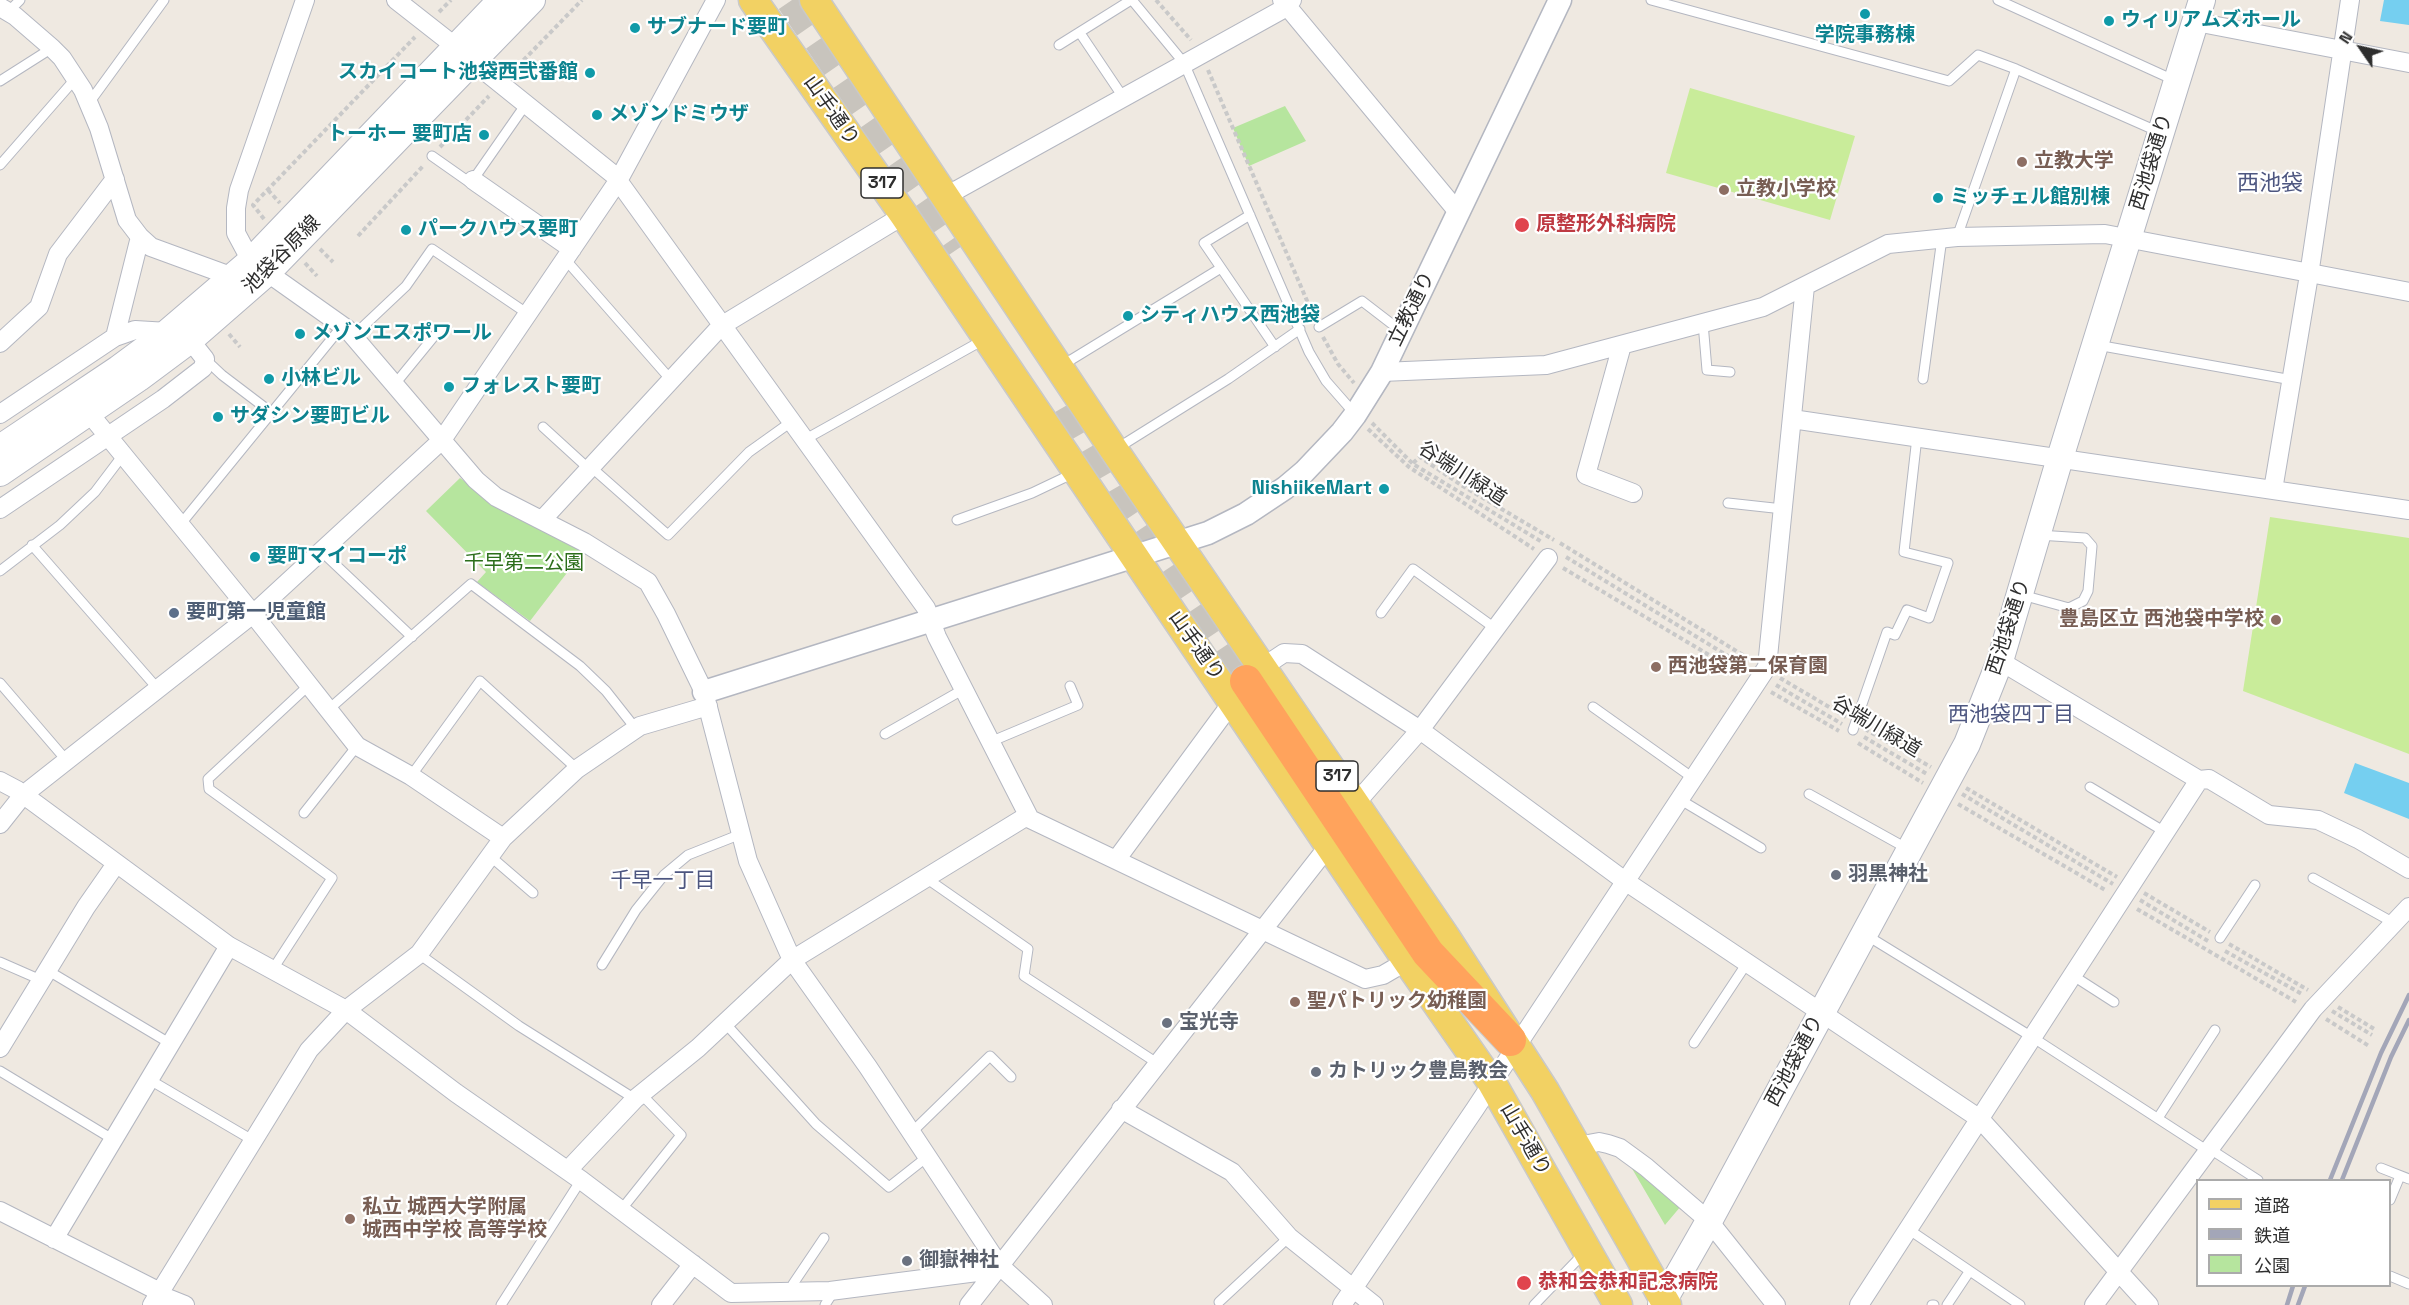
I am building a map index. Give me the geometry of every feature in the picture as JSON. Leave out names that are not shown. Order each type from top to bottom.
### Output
[{"type":"highway","points":[[1247,683],[1428,953],[1512,1044]]},
{"type":"main road","name":"池袋谷原線","points":[[464,54],[501,0]]},
{"type":"main road","name":"池袋谷原線","points":[[0,473],[188,344],[251,270],[464,54],[532,0]]},
{"type":"main road","name":"山手通り","points":[[753,0],[904,215],[1134,556],[1356,802],[1445,936],[1512,1044],[1545,1091],[1664,1303]]},
{"type":"main road","name":"山手通り","points":[[814,0],[1177,542],[1330,844],[1407,961],[1492,1083],[1618,1305]]},
{"type":"main road","name":"西池袋通り","points":[[1664,1303],[1910,850],[1941,782],[1967,744],[2000,661],[2060,458],[2199,11]]},
{"type":"main road","name":"池袋谷原線","points":[[0,448],[118,369],[188,344],[251,270]]},
{"type":"main road","points":[[1077,472],[1114,450]]},
{"type":"street","points":[[251,270],[236,233],[239,190],[305,0]]},
{"type":"street","points":[[396,0],[614,175],[926,608],[937,637],[1027,816],[1365,979],[1383,975],[1407,961]]},
{"type":"street","points":[[0,824],[23,795],[253,614],[442,440],[618,181],[716,0]]},
{"type":"street","name":"立教通り","points":[[706,699],[932,621],[1217,528],[1246,514],[1285,488],[1327,449],[1360,407],[1382,372],[1560,0]]},
{"type":"street","points":[[2273,490],[2309,275],[2350,0]]},
{"type":"street","points":[[946,196],[1201,54],[1287,2],[1458,212]]},
{"type":"street","points":[[9,6],[62,58],[75,78],[89,103],[99,128],[128,220],[140,237],[152,247],[251,270],[348,331],[483,486],[496,497],[584,542],[648,582],[706,699],[748,861],[792,960],[868,1067],[999,1265],[1043,1305]]},
{"type":"street","points":[[2199,11],[2342,51],[2409,63]]},
{"type":"street","points":[[0,343],[39,307],[58,254],[115,179]]},
{"type":"street","points":[[473,180],[569,254]]},
{"type":"street","points":[[542,520],[721,326],[904,215]]},
{"type":"street","points":[[1382,372],[1546,365],[1763,307],[1888,244],[1949,238],[2078,234],[2128,237],[2309,275],[2409,292]]},
{"type":"street","points":[[115,337],[140,237]]},
{"type":"street","points":[[1342,1305],[1492,1083],[1512,1044],[1761,676],[1783,509],[1805,286]]},
{"type":"street","points":[[0,414],[115,337],[135,330],[188,344],[202,368],[163,399],[0,509]]},
{"type":"street","points":[[1623,345],[1586,475],[1633,493]]},
{"type":"street","points":[[89,413],[357,746],[411,776],[503,838]]},
{"type":"street","points":[[1792,419],[2409,510]]},
{"type":"street","points":[[1356,802],[1420,730],[1496,629],[1550,551]]},
{"type":"street","points":[[1116,860],[1247,683],[1284,653],[1302,654],[1420,730],[1624,881],[1980,1119],[2149,1305]]},
{"type":"street","points":[[2000,661],[2199,780],[2209,779],[2269,815],[2318,820],[2358,838],[2409,869]]},
{"type":"street","points":[[156,1300],[309,1050],[346,1010],[419,954],[503,838],[577,769],[640,726],[706,699]]},
{"type":"street","points":[[1859,1305],[2199,780]]},
{"type":"street","points":[[0,781],[23,795],[229,946],[346,1010],[456,1093],[574,1175],[732,1293],[793,1292],[828,1298],[986,1270],[999,1265]]},
{"type":"street","points":[[574,1175],[638,1097],[726,1023],[792,960],[1027,816]]},
{"type":"street","points":[[969,1305],[1330,844]]},
{"type":"street","points":[[0,1048],[86,907],[116,864]]},
{"type":"street","points":[[2094,1305],[2118,1271],[2194,1178],[2209,1150],[2318,1004],[2409,908]]},
{"type":"street","points":[[54,1239],[172,1045],[229,946]]},
{"type":"street","points":[[1121,1109],[1232,1172],[1289,1237],[1374,1305]]},
{"type":"street","points":[[1577,1146],[1599,1142],[1620,1148],[1709,1221],[1776,1305]]},
{"type":"street","points":[[0,1211],[152,1288],[156,1300]]},
{"type":"street","points":[[661,1305],[693,1264]]},
{"type":"street","points":[[156,1300],[185,1305]]},
{"type":"lane","points":[[89,103],[164,0]]},
{"type":"lane","points":[[1059,45],[1132,0],[1184,63],[1309,352],[1326,381],[1360,407]]},
{"type":"lane","points":[[1651,0],[1949,81],[1978,55],[2016,69],[2161,133]]},
{"type":"lane","points":[[1998,0],[2177,82]]},
{"type":"lane","points":[[1080,33],[1123,97]]},
{"type":"lane","points":[[0,81],[52,48]]},
{"type":"lane","points":[[1923,379],[1949,238],[2016,69]]},
{"type":"lane","points":[[0,165],[75,78]]},
{"type":"lane","points":[[432,156],[469,182],[473,180],[526,104]]},
{"type":"lane","points":[[1250,215],[1204,243],[1275,347]]},
{"type":"lane","points":[[180,525],[272,413],[348,331],[406,286],[432,249],[528,314]]},
{"type":"lane","points":[[569,254],[671,380]]},
{"type":"lane","points":[[1059,367],[1221,268]]},
{"type":"lane","points":[[1319,327],[1362,301],[1401,331]]},
{"type":"lane","points":[[1703,323],[1707,370],[1730,372]]},
{"type":"lane","points":[[395,384],[440,329]]},
{"type":"lane","points":[[1114,450],[1228,380],[1300,329]]},
{"type":"lane","points":[[804,440],[987,338]]},
{"type":"lane","points":[[188,344],[222,375],[272,413]]},
{"type":"lane","points":[[2095,345],[2292,380]]},
{"type":"lane","points":[[543,427],[668,535],[749,452],[791,422]]},
{"type":"lane","points":[[1852,730],[1887,632],[1894,635],[1907,610],[1929,618],[1948,563],[1904,552],[1917,437]]},
{"type":"lane","points":[[0,571],[60,525],[95,492],[123,455]]},
{"type":"lane","points":[[957,520],[1032,493],[1077,472]]},
{"type":"lane","points":[[1728,503],[1783,509]]},
{"type":"lane","points":[[2020,594],[2069,608],[2083,601],[2088,591],[2092,546],[2085,538],[2037,535]]},
{"type":"lane","points":[[32,545],[158,689]]},
{"type":"lane","points":[[321,551],[412,638]]},
{"type":"lane","points":[[1381,614],[1413,569],[1496,629]]},
{"type":"lane","points":[[328,710],[471,584],[580,666],[606,691],[636,729]]},
{"type":"lane","points":[[411,776],[480,681],[577,769]]},
{"type":"lane","points":[[0,684],[66,760]]},
{"type":"lane","points":[[273,969],[332,878],[209,789],[208,779],[308,686]]},
{"type":"lane","points":[[990,742],[1078,705],[1070,686]]},
{"type":"lane","points":[[885,734],[964,689]]},
{"type":"lane","points":[[1593,707],[1693,778]]},
{"type":"lane","points":[[304,813],[357,746]]},
{"type":"lane","points":[[2090,787],[2164,832]]},
{"type":"lane","points":[[1809,794],[1910,850]]},
{"type":"lane","points":[[1679,799],[1761,848]]},
{"type":"lane","points":[[602,965],[636,910],[664,875],[688,855],[741,834]]},
{"type":"lane","points":[[490,856],[533,893]]},
{"type":"lane","points":[[926,878],[1028,949],[1024,976],[1157,1063]]},
{"type":"lane","points":[[2313,878],[2394,923]]},
{"type":"lane","points":[[2220,938],[2254,885]]},
{"type":"lane","points":[[1864,934],[2256,1179]]},
{"type":"lane","points":[[419,954],[519,1026],[638,1097],[681,1135],[621,1210]]},
{"type":"lane","points":[[0,962],[44,975],[172,1045]]},
{"type":"lane","points":[[1694,1043],[1746,963]]},
{"type":"lane","points":[[2072,975],[2115,1002]]},
{"type":"lane","points":[[726,1023],[816,1124],[889,1187],[927,1157]]},
{"type":"lane","points":[[2158,1118],[2215,1030]]},
{"type":"lane","points":[[911,1133],[990,1056],[1011,1077]]},
{"type":"lane","points":[[0,1071],[114,1140]]},
{"type":"lane","points":[[150,1080],[254,1141]]},
{"type":"lane","points":[[2381,1168],[2405,1177],[2391,1198]]},
{"type":"lane","points":[[501,1305],[574,1175]]},
{"type":"lane","points":[[1908,1229],[2020,1305]]},
{"type":"lane","points":[[1219,1302],[1289,1237]]},
{"type":"lane","points":[[793,1292],[793,1284],[824,1238]]},
{"type":"lane","points":[[1534,1305],[1587,1249]]},
{"type":"lane","points":[[1947,1305],[1969,1272]]},
{"type":"lane","points":[[2391,1276],[2409,1284]]},
{"type":"path","points":[[265,220],[253,205],[451,0]]},
{"type":"path","points":[[358,236],[582,0]]},
{"type":"path","points":[[1156,0],[1201,54],[1319,327],[1338,364],[1354,384],[1360,407],[1408,466],[2125,892],[2372,1035]]},
{"type":"path","points":[[301,258],[317,276]]},
{"type":"path","points":[[228,332],[240,347]]},
{"type":"path","name":"谷端川緑道","points":[[1360,407],[1413,464],[1550,551],[1941,782]]},
{"type":"path","points":[[1413,464],[1420,457],[1761,676],[1852,730]]},
{"type":"path","points":[[1856,741],[1941,782],[2318,1004],[2376,1030]]},
{"type":"path","points":[[1941,782],[2125,892],[2220,938],[2318,1004],[2369,1046]]},
{"type":"green space","points":[[1690,88],[1855,136],[1830,220],[1666,173]]},
{"type":"green space","points":[[1285,106],[1306,141],[1249,166],[1233,128]]},
{"type":"green space","name":"千早第二公園","points":[[460,478],[494,503],[583,552],[530,621],[477,582],[486,572],[426,511]]},
{"type":"green space","points":[[2270,517],[2409,538],[2409,754],[2243,691]]},
{"type":"green space","points":[[1627,1160],[1681,1206],[1665,1225]]},
{"type":"water","points":[[2384,0],[2409,0],[2409,25],[2380,21]]},
{"type":"water","points":[[2355,763],[2409,783],[2409,819],[2344,793]]},
{"type":"tunnel","points":[[792,0],[962,246]]},
{"type":"tunnel","points":[[1069,404],[1120,492],[1246,681]]},
{"type":"railway","points":[[2330,1179],[2381,1053],[2409,995]]},
{"type":"railway","points":[[2342,1179],[2391,1057],[2409,1020]]},
{"type":"railway","points":[[2287,1305],[2293,1287]]},
{"type":"railway","points":[[2298,1305],[2305,1287]]},
{"type":"place","name":"学院事務棟","points":[[1865,14]]},
{"type":"place","name":"ウィリアムズホール","points":[[2109,21]]},
{"type":"place","name":"サブナード要町","points":[[635,28]]},
{"type":"place","name":"スカイコート池袋西弐番館","points":[[590,73]]},
{"type":"place","name":"メゾンドミウザ","points":[[597,115]]},
{"type":"place","name":"トーホー 要町店","points":[[484,135]]},
{"type":"place","name":"立教大学","points":[[2022,162]]},
{"type":"place","name":"立教小学校","points":[[1724,190]]},
{"type":"place","name":"ミッチェル館別棟","points":[[1938,198]]},
{"type":"place","name":"原整形外科病院","points":[[1522,225]]},
{"type":"place","name":"パークハウス要町","points":[[406,230]]},
{"type":"place","name":"シティハウス西池袋","points":[[1128,316]]},
{"type":"place","name":"メゾンエスポワール","points":[[300,334]]},
{"type":"place","name":"小林ビル","points":[[269,379]]},
{"type":"place","name":"フォレスト要町","points":[[449,387]]},
{"type":"place","name":"サダシン要町ビル","points":[[218,417]]},
{"type":"place","name":"NishiikeMart","points":[[1384,489]]},
{"type":"place","name":"要町マイコーポ","points":[[255,557]]},
{"type":"place","name":"要町第一児童館","points":[[174,613]]},
{"type":"place","name":"豊島区立 西池袋中学校","points":[[2276,620]]},
{"type":"place","name":"西池袋第二保育園","points":[[1656,667]]},
{"type":"place","name":"羽黒神社","points":[[1836,875]]},
{"type":"place","name":"聖パトリック幼稚園","points":[[1295,1002]]},
{"type":"place","name":"宝光寺","points":[[1167,1023]]},
{"type":"place","name":"カトリック豊島教会","points":[[1316,1072]]},
{"type":"place","name":"私立 城西大学附属 城西中学校 高等学校","points":[[350,1219]]},
{"type":"place","name":"御嶽神社","points":[[907,1261]]},
{"type":"place","name":"恭和会恭和記念病院","points":[[1524,1283]]},
{"type":"district","name":"西池袋","points":[[2270,184]]},
{"type":"district","name":"西池袋四丁目","points":[[2011,715]]},
{"type":"district","name":"千早一丁目","points":[[663,881]]}]
